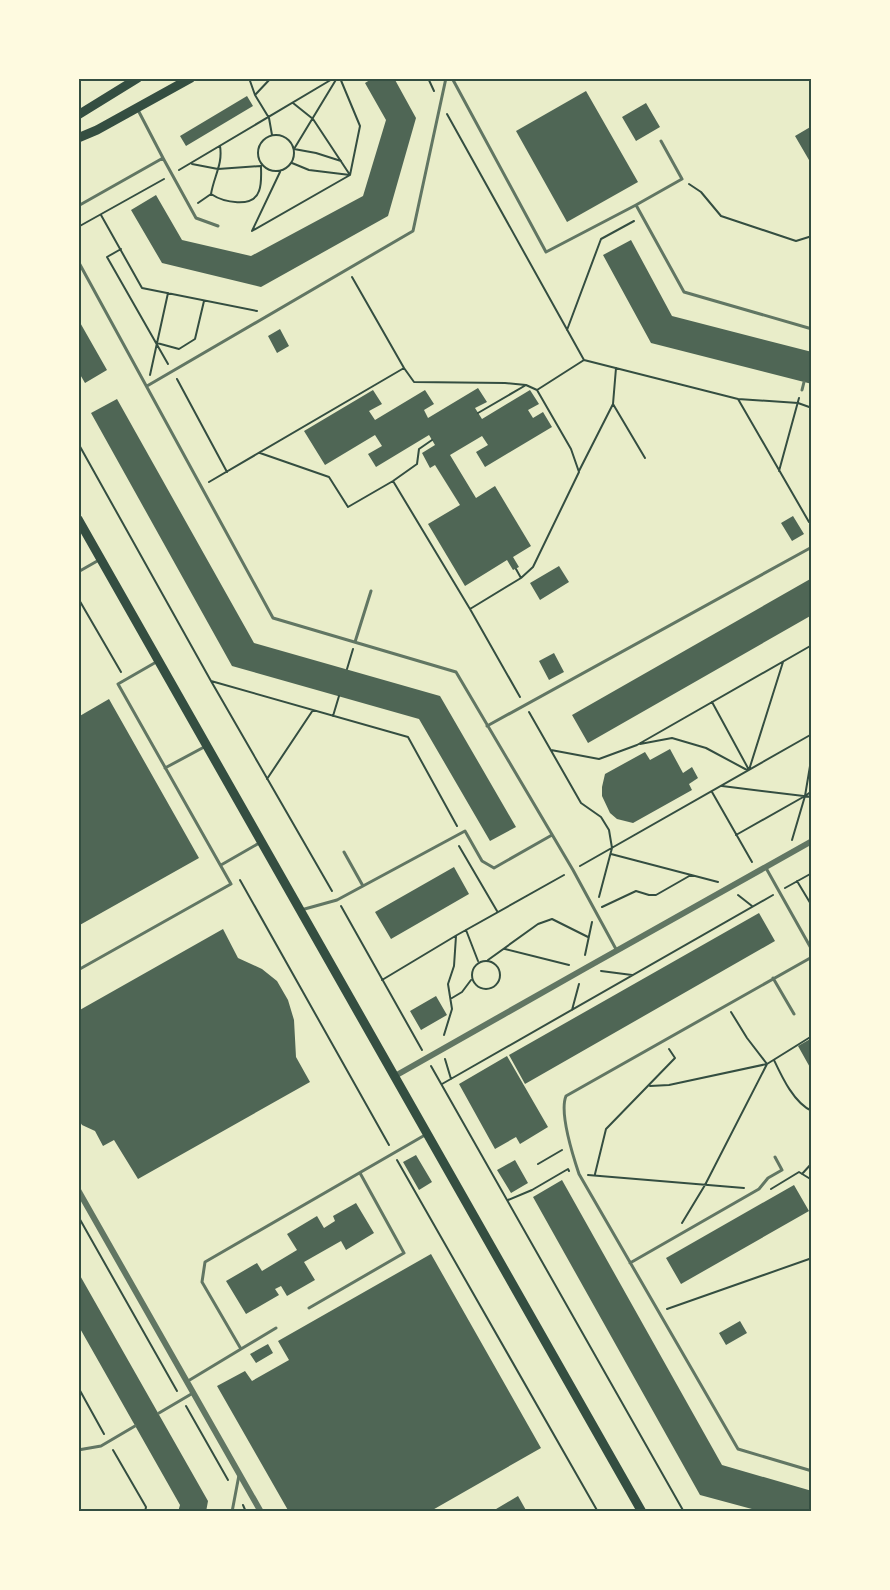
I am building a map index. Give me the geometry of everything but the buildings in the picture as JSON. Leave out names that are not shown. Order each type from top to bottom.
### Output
[{"type":"main road","points":[[78,115],[138,78]]},
{"type":"main road","points":[[78,138],[192,78]]},
{"type":"main road","points":[[78,519],[642,1512]]},
{"type":"street","points":[[395,1076],[812,841]]},
{"type":"street","points":[[78,1190],[261,1512]]},
{"type":"lane","points":[[147,386],[413,231],[446,78]]},
{"type":"lane","points":[[452,78],[546,252],[682,179],[661,141]]},
{"type":"lane","points":[[137,108],[196,218],[218,226]]},
{"type":"lane","points":[[78,206],[163,158]]},
{"type":"lane","points":[[636,205],[684,292],[812,329]]},
{"type":"lane","points":[[78,261],[273,618],[456,672],[573,870],[617,951]]},
{"type":"lane","points":[[802,390],[804,382]]},
{"type":"lane","points":[[487,726],[812,547]]},
{"type":"lane","points":[[78,572],[101,559]]},
{"type":"lane","points":[[355,642],[371,591]]},
{"type":"lane","points":[[78,970],[231,884],[118,684],[159,661]]},
{"type":"lane","points":[[165,768],[206,746]]},
{"type":"lane","points":[[300,910],[337,900],[465,831],[482,861],[494,868],[552,835]]},
{"type":"lane","points":[[220,865],[261,842]]},
{"type":"lane","points":[[344,852],[363,886]]},
{"type":"lane","points":[[766,868],[812,950]]},
{"type":"lane","points":[[812,957],[566,1096],[563,1103],[570,1146],[579,1174],[738,1449],[812,1471]]},
{"type":"lane","points":[[773,978],[794,1014]]},
{"type":"lane","points":[[241,1349],[202,1282],[205,1262],[428,1134]]},
{"type":"lane","points":[[630,1263],[759,1189],[768,1178],[782,1170],[775,1157]]},
{"type":"lane","points":[[309,1308],[404,1253],[360,1173]]},
{"type":"lane","points":[[187,1382],[276,1328]]},
{"type":"lane","points":[[159,1413],[194,1393]]},
{"type":"lane","points":[[78,1450],[100,1446],[135,1426]]},
{"type":"lane","points":[[232,1512],[240,1475]]},
{"type":"path","points":[[249,78],[255,95],[269,118],[272,135]]},
{"type":"path","points":[[255,95],[271,78]]},
{"type":"path","points":[[78,227],[337,78]]},
{"type":"path","points":[[190,164],[218,169],[261,166],[270,171],[280,171],[287,168],[292,163],[294,149],[337,78]]},
{"type":"path","points":[[280,171],[252,231],[350,175],[360,126],[337,78]]},
{"type":"path","points":[[428,78],[584,360],[738,399],[798,403],[812,408]]},
{"type":"path","points":[[294,103],[313,118],[350,175]]},
{"type":"path","points":[[211,194],[221,201],[234,203],[252,200],[260,191],[261,166],[258,147],[263,139],[272,135],[282,135],[290,140],[294,149]]},
{"type":"path","points":[[191,208],[211,194],[222,157],[220,146]]},
{"type":"path","points":[[294,149],[341,161]]},
{"type":"path","points":[[292,163],[309,170],[350,175]]},
{"type":"path","points":[[682,179],[701,192],[722,216],[796,241],[812,236]]},
{"type":"path","points":[[101,215],[142,288],[269,314]]},
{"type":"path","points":[[567,330],[601,239],[642,216]]},
{"type":"path","points":[[121,249],[107,257],[227,472]]},
{"type":"path","points":[[348,269],[414,382],[505,383],[526,385],[537,390],[572,449],[579,472]]},
{"type":"path","points":[[147,386],[168,293]]},
{"type":"path","points":[[157,343],[179,349],[195,339],[204,300]]},
{"type":"path","points":[[537,390],[584,360]]},
{"type":"path","points":[[202,487],[404,368]]},
{"type":"path","points":[[470,609],[521,578],[533,567],[613,404],[616,368]]},
{"type":"path","points":[[478,413],[526,385]]},
{"type":"path","points":[[779,471],[802,390]]},
{"type":"path","points":[[738,399],[809,522],[812,523]]},
{"type":"path","points":[[613,404],[645,458]]},
{"type":"path","points":[[260,453],[329,477],[348,507],[417,464],[419,449],[432,440]]},
{"type":"path","points":[[78,444],[684,1512]]},
{"type":"path","points":[[393,481],[470,609],[581,803],[601,817],[609,830],[611,854],[588,937],[584,969],[572,1010]]},
{"type":"path","points":[[516,569],[521,578]]},
{"type":"path","points":[[78,598],[125,680]]},
{"type":"path","points":[[347,669],[355,642]]},
{"type":"path","points":[[638,745],[812,645]]},
{"type":"path","points":[[749,770],[783,662]]},
{"type":"path","points":[[211,681],[408,737],[459,830],[458,844],[498,912]]},
{"type":"path","points":[[333,716],[339,696]]},
{"type":"path","points":[[712,702],[749,770]]},
{"type":"path","points":[[267,779],[313,710]]},
{"type":"path","points":[[382,980],[457,935],[812,734]]},
{"type":"path","points":[[550,750],[599,759],[638,745],[672,738],[706,748],[749,770]]},
{"type":"path","points":[[787,855],[806,796],[812,754]]},
{"type":"path","points":[[723,786],[812,797]]},
{"type":"path","points":[[736,835],[812,791]]},
{"type":"path","points":[[712,792],[771,896]]},
{"type":"path","points":[[611,854],[721,883],[753,907]]},
{"type":"path","points":[[442,1084],[812,873]]},
{"type":"path","points":[[595,910],[636,891],[656,895],[691,875]]},
{"type":"path","points":[[240,881],[598,1512]]},
{"type":"path","points":[[798,881],[812,906]]},
{"type":"path","points":[[451,999],[462,992],[471,980],[471,970],[478,962],[488,960],[538,924],[552,919],[588,937]]},
{"type":"path","points":[[466,930],[478,962]]},
{"type":"path","points":[[451,1079],[443,1049],[444,1035],[452,1009],[448,984],[454,966],[457,935]]},
{"type":"path","points":[[505,949],[584,969],[633,975]]},
{"type":"path","points":[[471,980],[478,988],[488,990],[497,985],[501,975],[497,965],[488,960]]},
{"type":"path","points":[[727,1005],[747,1038],[768,1064]]},
{"type":"path","points":[[650,1086],[669,1085],[768,1064],[812,1036]]},
{"type":"path","points":[[595,1175],[606,1129],[675,1058],[665,1041]]},
{"type":"path","points":[[774,1060],[787,1087],[806,1109],[812,1111]]},
{"type":"path","points":[[673,1240],[705,1185],[768,1064]]},
{"type":"path","points":[[538,1164],[570,1146]]},
{"type":"path","points":[[802,1174],[812,1163]]},
{"type":"path","points":[[507,1200],[532,1190],[568,1169],[571,1173],[579,1174],[705,1185]]},
{"type":"path","points":[[78,1216],[246,1512]]},
{"type":"path","points":[[658,1312],[812,1258]]}]
